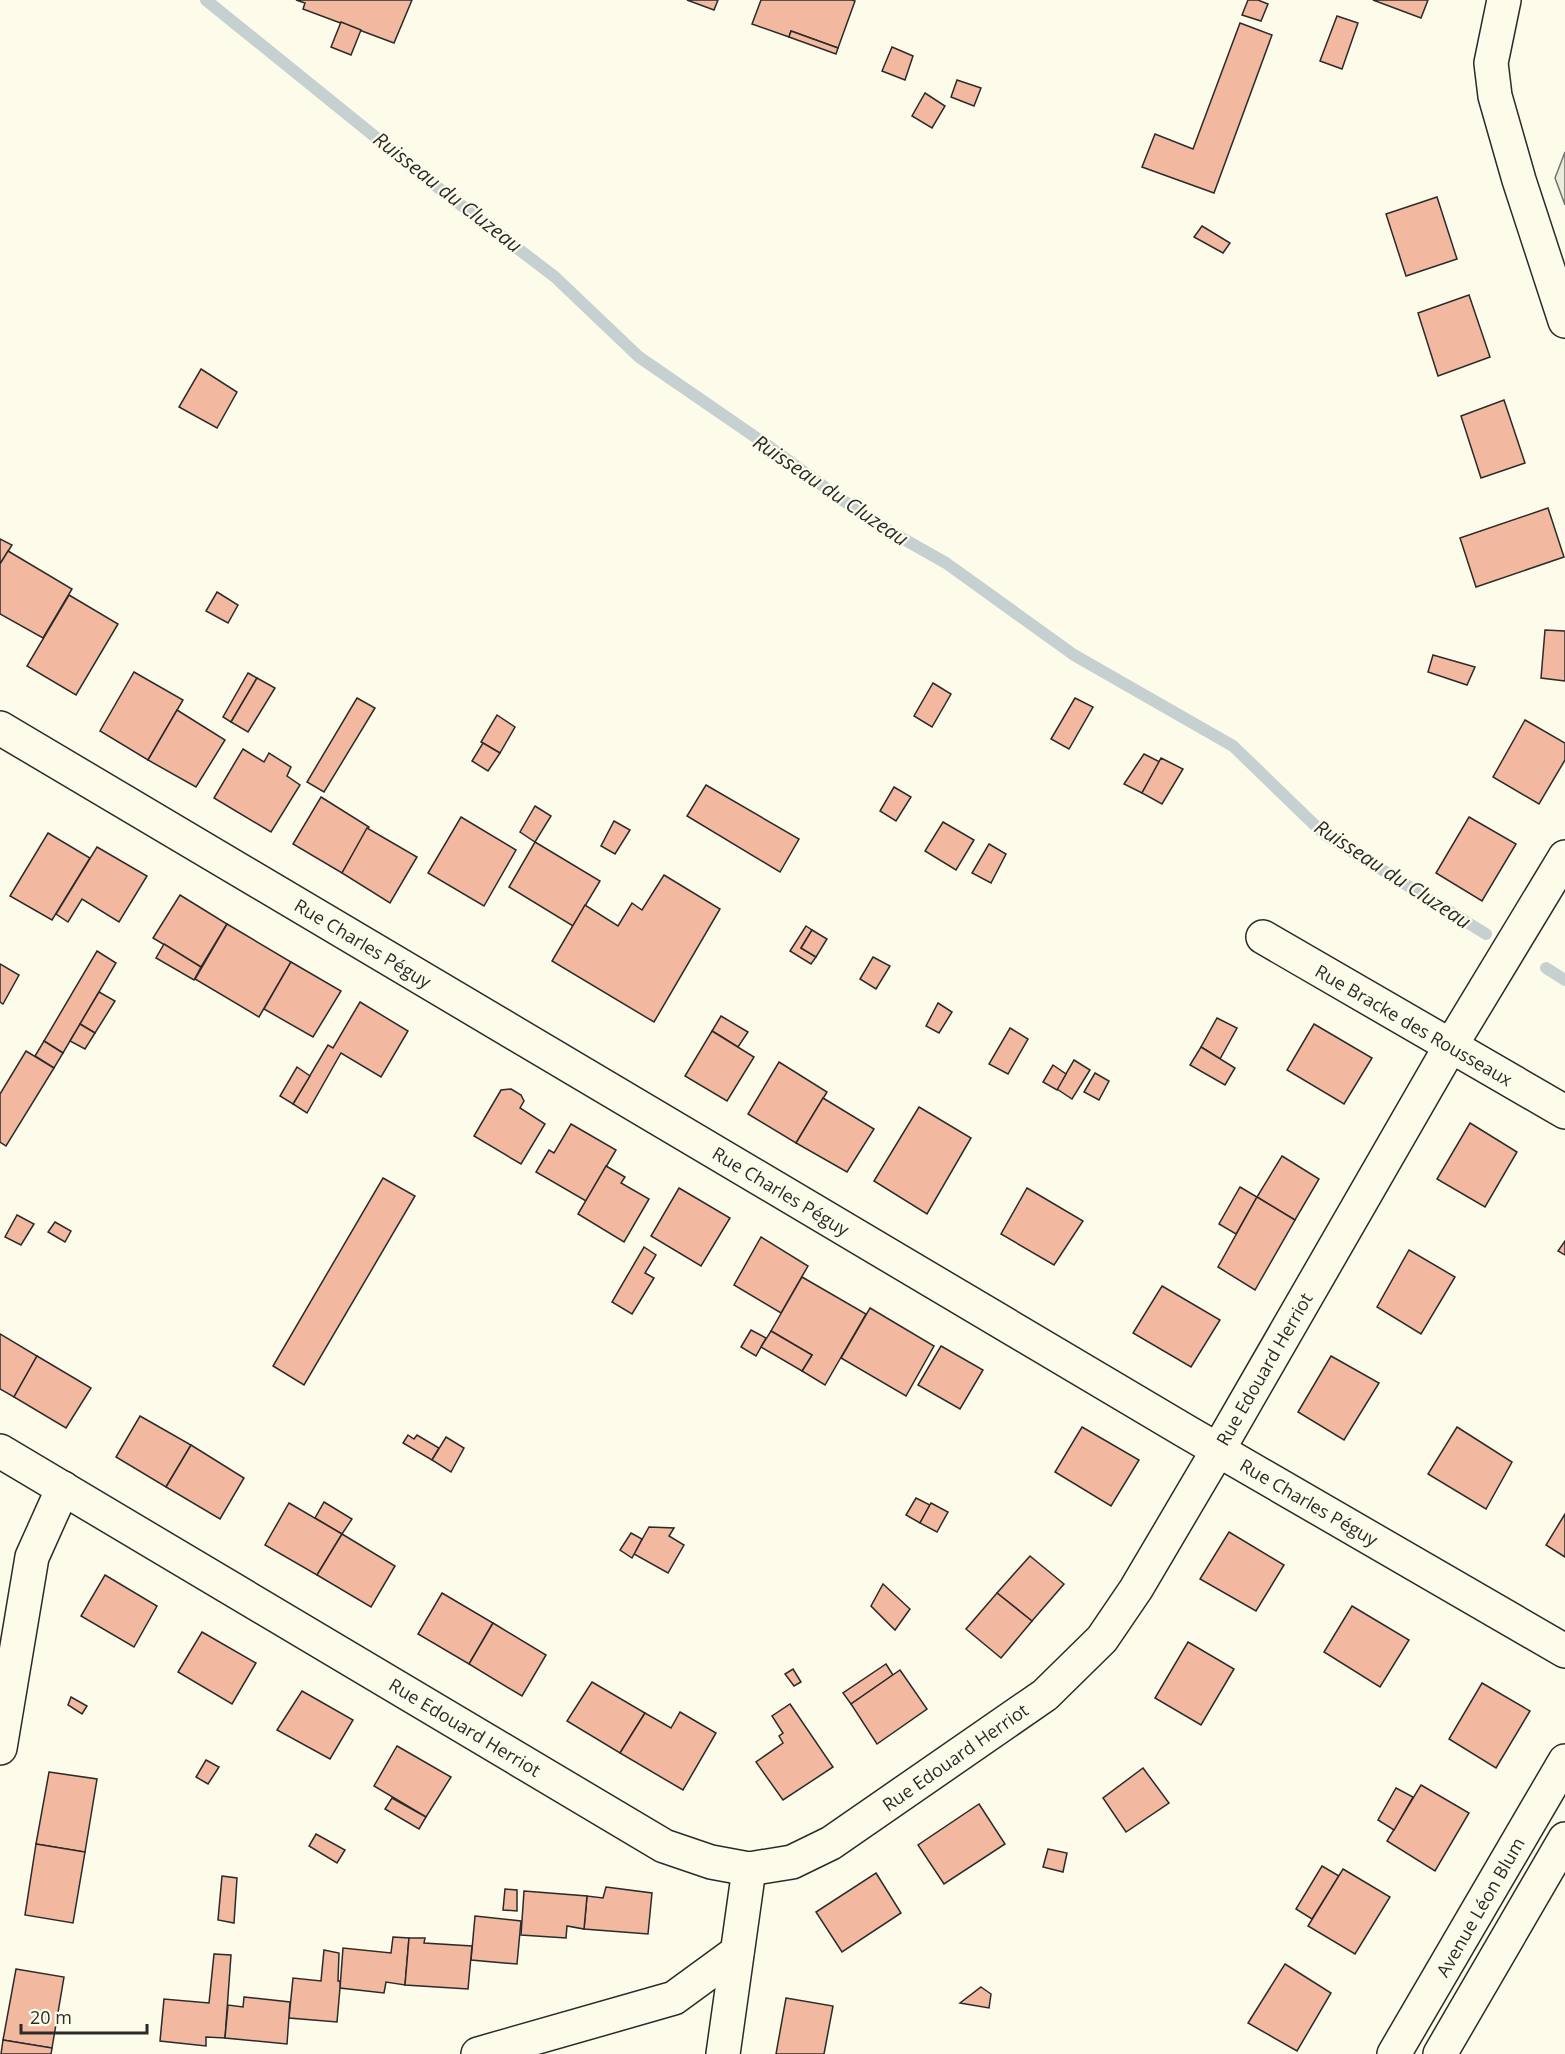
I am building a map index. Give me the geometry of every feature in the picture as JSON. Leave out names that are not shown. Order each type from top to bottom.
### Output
[{"type":"street","points":[[1504,0],[1491,63],[1495,96],[1519,180],[1565,321]]},
{"type":"street","name":"Rue Charles Péguy","points":[[0,728],[1218,1450],[1565,1651]]},
{"type":"street","name":"Rue Edouard Herriot","points":[[0,1451],[664,1846],[711,1862],[748,1869],[792,1862],[831,1843],[1045,1695],[1102,1639],[1136,1589],[1450,1047],[1565,856]]},
{"type":"street","name":"Rue Bracke des Rousseaux","points":[[1263,937],[1565,1112]]},
{"type":"street","points":[[0,1748],[32,1557],[63,1488]]},
{"type":"street","name":"Avenue Léon Blum","points":[[1394,2054],[1565,1761]]},
{"type":"street","points":[[1440,2054],[1565,1839]]},
{"type":"street","points":[[725,2043],[748,1869]]},
{"type":"street","points":[[478,2054],[674,1998],[737,1952]]},
{"type":"street","points":[[674,1998],[697,2005],[725,2043]]},
{"type":"shaded area","points":[[1565,152],[1565,205],[1555,178]]},
{"type":"building","points":[[296,0],[412,0],[394,43],[303,9],[305,3]]},
{"type":"building","points":[[687,0],[718,0],[714,10]]},
{"type":"building","points":[[761,0],[855,1],[838,48],[791,31],[789,37],[752,24]]},
{"type":"building","points":[[1248,0],[1258,0],[1268,4],[1261,21],[1242,15]]},
{"type":"building","points":[[1373,0],[1428,0],[1421,18]]},
{"type":"building","points":[[1337,16],[1358,23],[1342,69],[1320,61]]},
{"type":"building","points":[[341,22],[361,30],[351,55],[331,47]]},
{"type":"building","points":[[1240,23],[1272,35],[1214,193],[1142,167],[1155,134],[1193,149]]},
{"type":"building","points":[[791,31],[838,48],[836,54],[789,37]]},
{"type":"building","points":[[892,47],[913,56],[905,80],[882,71]]},
{"type":"building","points":[[957,80],[981,88],[974,106],[951,97]]},
{"type":"building","points":[[925,93],[945,106],[932,128],[912,116]]},
{"type":"building","points":[[1437,197],[1457,259],[1406,276],[1386,214]]},
{"type":"building","points":[[1202,226],[1230,243],[1223,253],[1194,237]]},
{"type":"building","points":[[1469,295],[1490,357],[1438,376],[1418,313]]},
{"type":"building","points":[[201,369],[237,392],[217,428],[179,407]]},
{"type":"building","points":[[1504,400],[1525,463],[1481,478],[1461,416]]},
{"type":"building","points":[[1548,508],[1564,557],[1476,587],[1460,538]]},
{"type":"building","points":[[0,539],[12,545],[0,564]]},
{"type":"building","points":[[8,551],[72,589],[43,638],[0,614],[0,564]]},
{"type":"building","points":[[217,592],[238,605],[228,623],[206,611]]},
{"type":"building","points":[[69,595],[118,624],[76,695],[27,666]]},
{"type":"building","points":[[1545,630],[1565,631],[1565,681],[1541,678]]},
{"type":"building","points":[[1433,655],[1475,667],[1467,685],[1428,672]]},
{"type":"building","points":[[134,672],[183,700],[148,760],[100,731]]},
{"type":"building","points":[[248,673],[257,678],[231,722],[223,717]]},
{"type":"building","points":[[257,678],[275,688],[248,732],[231,722]]},
{"type":"building","points":[[933,683],[951,694],[932,727],[914,716]]},
{"type":"building","points":[[357,698],[375,708],[324,792],[307,782]]},
{"type":"building","points":[[1075,698],[1093,707],[1069,749],[1051,739]]},
{"type":"building","points":[[177,710],[225,740],[196,787],[148,760]]},
{"type":"building","points":[[497,715],[515,727],[500,753],[481,742]]},
{"type":"building","points":[[1525,720],[1565,743],[1565,760],[1539,804],[1493,777]]},
{"type":"building","points":[[483,743],[500,753],[488,771],[472,761]]},
{"type":"building","points":[[243,749],[264,762],[269,753],[291,767],[287,776],[300,785],[271,832],[214,798]]},
{"type":"building","points":[[1144,754],[1160,762],[1142,793],[1124,784]]},
{"type":"building","points":[[1161,758],[1183,769],[1162,804],[1142,793]]},
{"type":"building","points":[[706,785],[799,839],[780,872],[687,816]]},
{"type":"building","points":[[894,787],[911,797],[896,821],[880,811]]},
{"type":"building","points":[[321,797],[369,827],[342,873],[293,844]]},
{"type":"building","points":[[535,806],[551,816],[535,842],[520,832]]},
{"type":"building","points":[[461,817],[516,850],[484,906],[428,873]]},
{"type":"building","points":[[1469,817],[1516,844],[1482,901],[1436,873]]},
{"type":"building","points":[[614,821],[630,830],[615,854],[601,846]]},
{"type":"building","points":[[943,822],[974,840],[956,870],[925,851]]},
{"type":"building","points":[[367,828],[417,857],[390,903],[342,873]]},
{"type":"building","points":[[48,833],[90,858],[52,920],[10,896]]},
{"type":"building","points":[[535,842],[600,881],[573,926],[509,887]]},
{"type":"building","points":[[989,844],[1006,854],[991,883],[972,873]]},
{"type":"building","points":[[97,847],[147,876],[119,922],[82,899],[68,922],[56,914]]},
{"type":"building","points":[[664,875],[720,909],[654,1022],[552,961],[585,905],[618,926],[632,903],[642,910]]},
{"type":"building","points":[[180,895],[227,924],[201,967],[153,938]]},
{"type":"building","points":[[227,924],[291,962],[259,1017],[195,979]]},
{"type":"building","points":[[806,926],[812,930],[801,948],[816,957],[811,964],[790,951]]},
{"type":"building","points":[[812,930],[827,939],[816,957],[801,948]]},
{"type":"building","points":[[164,944],[201,967],[194,980],[156,958]]},
{"type":"building","points":[[97,951],[116,963],[63,1053],[44,1041]]},
{"type":"building","points":[[873,957],[890,966],[876,989],[860,979]]},
{"type":"building","points":[[291,962],[341,991],[313,1037],[264,1009]]},
{"type":"building","points":[[0,964],[19,975],[3,1004],[0,1002]]},
{"type":"building","points":[[99,992],[115,1001],[95,1033],[80,1024]]},
{"type":"building","points":[[360,1002],[408,1031],[381,1077],[341,1053],[307,1113],[293,1104],[328,1045],[333,1048]]},
{"type":"building","points":[[938,1003],[952,1012],[939,1033],[926,1026]]},
{"type":"building","points":[[721,1016],[748,1032],[738,1047],[712,1031]]},
{"type":"building","points":[[1217,1018],[1237,1028],[1220,1059],[1201,1047]]},
{"type":"building","points":[[80,1024],[95,1033],[85,1049],[70,1041]]},
{"type":"building","points":[[1314,1024],[1372,1058],[1344,1104],[1287,1070]]},
{"type":"building","points":[[1010,1028],[1028,1039],[1008,1074],[989,1064]]},
{"type":"building","points":[[712,1031],[754,1057],[727,1101],[685,1076]]},
{"type":"building","points":[[44,1041],[63,1053],[54,1068],[35,1056]]},
{"type":"building","points":[[1201,1047],[1235,1068],[1225,1085],[1190,1065]]},
{"type":"building","points":[[26,1051],[54,1068],[6,1146],[0,1142],[0,1094]]},
{"type":"building","points":[[1074,1060],[1090,1070],[1072,1099],[1057,1089]]},
{"type":"building","points":[[779,1062],[827,1092],[796,1143],[748,1114]]},
{"type":"building","points":[[1053,1065],[1066,1074],[1057,1090],[1043,1082]]},
{"type":"building","points":[[297,1067],[310,1076],[293,1104],[280,1096]]},
{"type":"building","points":[[1095,1073],[1109,1081],[1099,1100],[1084,1092]]},
{"type":"building","points":[[511,1089],[521,1095],[524,1101],[520,1108],[545,1124],[521,1164],[474,1136],[501,1090]]},
{"type":"building","points":[[823,1098],[874,1129],[847,1172],[796,1143]]},
{"type":"building","points":[[919,1107],[971,1138],[927,1214],[874,1181]]},
{"type":"building","points":[[1470,1123],[1517,1152],[1485,1207],[1437,1179]]},
{"type":"building","points":[[571,1124],[616,1150],[586,1201],[536,1172],[549,1150],[554,1153]]},
{"type":"building","points":[[1282,1156],[1319,1179],[1295,1220],[1257,1197]]},
{"type":"building","points":[[606,1166],[625,1177],[621,1183],[649,1199],[624,1242],[578,1214]]},
{"type":"building","points":[[383,1178],[415,1196],[304,1385],[273,1366]]},
{"type":"building","points":[[1240,1187],[1257,1197],[1236,1234],[1219,1224]]},
{"type":"building","points":[[679,1188],[730,1218],[701,1266],[651,1236]]},
{"type":"building","points":[[1027,1188],[1083,1221],[1054,1265],[1001,1234]]},
{"type":"building","points":[[1257,1197],[1295,1220],[1255,1290],[1218,1267]]},
{"type":"building","points":[[17,1215],[34,1224],[21,1245],[5,1237]]},
{"type":"building","points":[[55,1222],[71,1231],[65,1242],[48,1232]]},
{"type":"building","points":[[761,1237],[808,1266],[781,1313],[734,1285]]},
{"type":"building","points":[[1565,1241],[1565,1255],[1558,1251]]},
{"type":"building","points":[[644,1247],[656,1255],[645,1273],[654,1278],[632,1314],[612,1302]]},
{"type":"building","points":[[1409,1250],[1455,1277],[1421,1334],[1377,1307]]},
{"type":"building","points":[[802,1277],[866,1314],[825,1385],[802,1371],[812,1355],[771,1331]]},
{"type":"building","points":[[1162,1286],[1220,1320],[1191,1367],[1133,1333]]},
{"type":"building","points":[[870,1308],[934,1346],[906,1396],[841,1358]]},
{"type":"building","points":[[751,1330],[766,1338],[756,1356],[741,1347]]},
{"type":"building","points":[[771,1331],[812,1355],[802,1371],[761,1347]]},
{"type":"building","points":[[0,1334],[37,1356],[14,1397],[0,1389]]},
{"type":"building","points":[[941,1346],[983,1370],[960,1409],[918,1385]]},
{"type":"building","points":[[37,1356],[91,1388],[66,1428],[14,1397]]},
{"type":"building","points":[[1331,1356],[1379,1383],[1344,1440],[1298,1412]]},
{"type":"building","points":[[140,1416],[191,1445],[166,1487],[116,1457]]},
{"type":"building","points":[[1082,1427],[1139,1460],[1111,1506],[1055,1472]]},
{"type":"building","points":[[1457,1427],[1512,1462],[1486,1509],[1428,1474]]},
{"type":"building","points":[[408,1435],[414,1439],[417,1435],[439,1448],[432,1460],[403,1443]]},
{"type":"building","points":[[446,1437],[464,1448],[451,1472],[432,1460]]},
{"type":"building","points":[[191,1445],[244,1478],[220,1519],[166,1487]]},
{"type":"building","points":[[916,1498],[930,1505],[920,1523],[906,1515]]},
{"type":"building","points":[[324,1502],[352,1519],[342,1534],[315,1518]]},
{"type":"building","points":[[289,1503],[342,1534],[317,1575],[265,1545]]},
{"type":"building","points":[[931,1503],[948,1512],[937,1532],[920,1523]]},
{"type":"building","points":[[1565,1514],[1565,1557],[1546,1545]]},
{"type":"building","points":[[649,1527],[674,1528],[669,1536],[684,1545],[668,1573],[634,1554]]},
{"type":"building","points":[[1229,1532],[1284,1565],[1256,1611],[1200,1579]]},
{"type":"building","points":[[631,1533],[642,1539],[632,1558],[620,1550]]},
{"type":"building","points":[[342,1534],[395,1566],[371,1607],[317,1575]]},
{"type":"building","points":[[1030,1556],[1064,1584],[1032,1621],[997,1593]]},
{"type":"building","points":[[105,1575],[157,1606],[134,1647],[81,1616]]},
{"type":"building","points":[[883,1584],[910,1609],[895,1630],[871,1606]]},
{"type":"building","points":[[442,1593],[493,1623],[469,1664],[418,1634]]},
{"type":"building","points":[[997,1593],[1032,1621],[1001,1658],[966,1629]]},
{"type":"building","points":[[1352,1606],[1409,1640],[1380,1687],[1324,1652]]},
{"type":"building","points":[[493,1623],[546,1655],[522,1696],[469,1664]]},
{"type":"building","points":[[202,1632],[256,1663],[232,1704],[178,1672]]},
{"type":"building","points":[[1188,1642],[1234,1669],[1201,1725],[1155,1698]]},
{"type":"building","points":[[886,1664],[893,1675],[851,1704],[843,1693]]},
{"type":"building","points":[[793,1669],[801,1682],[794,1686],[785,1674]]},
{"type":"building","points":[[900,1670],[927,1709],[877,1744],[851,1704]]},
{"type":"building","points":[[592,1682],[645,1713],[620,1753],[567,1721]]},
{"type":"building","points":[[1482,1683],[1530,1711],[1496,1768],[1449,1739]]},
{"type":"building","points":[[302,1691],[353,1720],[330,1759],[277,1730]]},
{"type":"building","points":[[71,1697],[87,1706],[82,1714],[68,1705]]},
{"type":"building","points":[[790,1704],[833,1767],[783,1800],[756,1762],[783,1743],[779,1736],[783,1733],[772,1716]]},
{"type":"building","points":[[680,1712],[716,1733],[683,1790],[620,1753],[645,1713],[671,1728]]},
{"type":"building","points":[[397,1746],[451,1777],[426,1817],[374,1786]]},
{"type":"building","points":[[206,1760],[219,1767],[208,1784],[196,1777]]},
{"type":"building","points":[[1143,1768],[1169,1803],[1126,1832],[1103,1798]]},
{"type":"building","points":[[49,1772],[97,1779],[85,1852],[36,1844]]},
{"type":"building","points":[[1421,1785],[1469,1813],[1435,1871],[1387,1841]]},
{"type":"building","points":[[1396,1788],[1413,1797],[1394,1830],[1378,1820]]},
{"type":"building","points":[[392,1798],[426,1817],[419,1829],[385,1809]]},
{"type":"building","points":[[979,1804],[1005,1844],[944,1884],[918,1845]]},
{"type":"building","points":[[316,1834],[345,1850],[337,1863],[309,1846]]},
{"type":"building","points":[[36,1844],[85,1852],[73,1923],[25,1915]]},
{"type":"building","points":[[1048,1849],[1067,1853],[1063,1872],[1043,1867]]},
{"type":"building","points":[[1322,1866],[1339,1876],[1312,1919],[1296,1909]]},
{"type":"building","points":[[1343,1869],[1390,1897],[1355,1954],[1308,1926]]},
{"type":"building","points":[[876,1873],[901,1913],[842,1952],[816,1912]]},
{"type":"building","points":[[222,1876],[237,1878],[234,1923],[218,1920]]},
{"type":"building","points":[[606,1887],[652,1893],[648,1934],[584,1929],[587,1896],[603,1898]]},
{"type":"building","points":[[505,1889],[517,1890],[517,1911],[503,1910]]},
{"type":"building","points":[[524,1891],[587,1896],[584,1929],[567,1926],[566,1938],[521,1935]]},
{"type":"building","points":[[475,1916],[521,1921],[517,1964],[471,1960]]},
{"type":"building","points":[[393,1937],[409,1938],[405,1985],[386,1982],[384,1993],[340,1988],[343,1948],[391,1953]]},
{"type":"building","points":[[409,1938],[425,1938],[424,1943],[472,1946],[468,1989],[405,1985]]},
{"type":"building","points":[[324,1950],[339,1953],[340,1988],[337,2022],[289,2018],[293,1978],[321,1981]]},
{"type":"building","points":[[214,1954],[231,1955],[225,2038],[206,2037],[206,2046],[160,2041],[164,1999],[209,2003]]},
{"type":"building","points":[[1285,1964],[1331,1993],[1297,2051],[1248,2023]]},
{"type":"building","points":[[16,1969],[64,1977],[52,2048],[3,2040]]},
{"type":"building","points":[[981,1987],[991,1994],[989,2008],[960,2003]]},
{"type":"building","points":[[244,1997],[290,2002],[287,2044],[225,2038],[228,2005],[243,2007]]},
{"type":"building","points":[[786,1998],[833,2006],[824,2054],[776,2054]]},
{"type":"building","points":[[3,2040],[52,2048],[51,2054],[1,2054]]},
{"type":"waterway","name":"Ruisseau du Cluzeau","points":[[206,0],[436,186],[555,277],[639,357],[767,445],[870,520],[946,563],[1074,655],[1233,746],[1324,834],[1486,934]]},
{"type":"waterway","name":"Ruisseau du Cluzeau","points":[[1546,968],[1565,980]]}]
